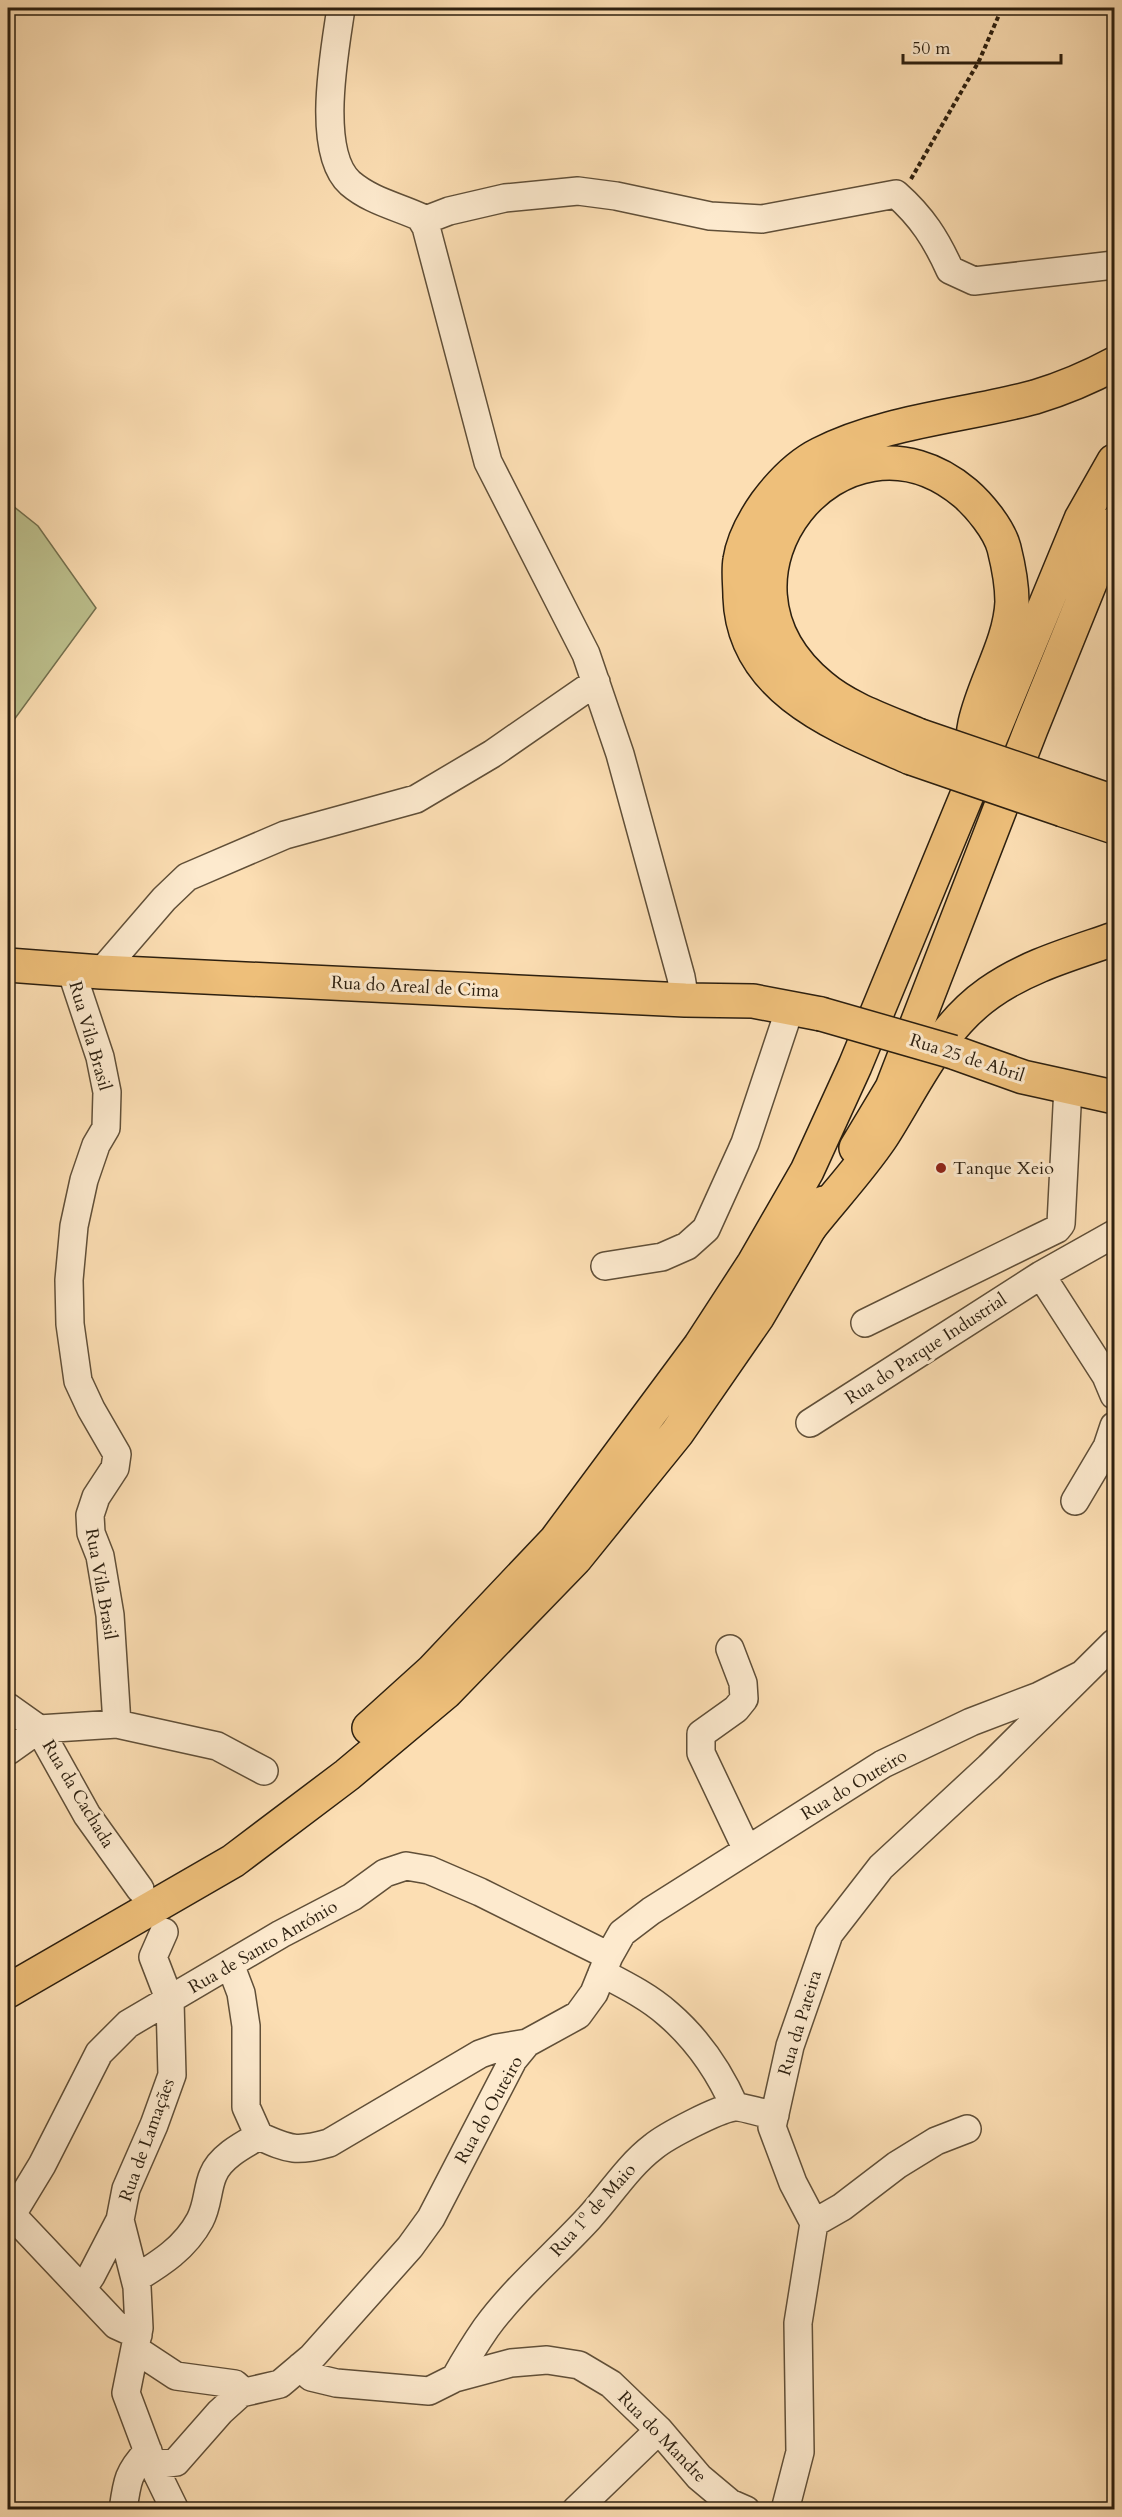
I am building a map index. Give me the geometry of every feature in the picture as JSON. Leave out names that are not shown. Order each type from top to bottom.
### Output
[{"type":"main road","points":[[1114,364],[1036,396],[860,438],[818,455],[781,483],[753,521],[739,561],[741,608],[751,644],[772,678],[804,706],[852,732],[914,747],[1068,799],[1114,827]]},
{"type":"main road","points":[[106,1936],[227,1850],[333,1761],[432,1671],[563,1531],[700,1346],[754,1263],[807,1171],[855,1066],[1082,519],[1114,461]]},
{"type":"main road","points":[[914,747],[821,687],[793,659],[777,631],[770,596],[770,567],[780,534],[800,504],[829,480],[871,464],[909,465],[948,479],[980,506],[1003,546],[1012,601],[1006,632],[975,723],[968,790]]},
{"type":"main road","points":[[8,1991],[233,1861],[347,1775],[446,1692],[575,1559],[676,1433],[758,1316],[892,1088],[1035,719],[1114,524]]},
{"type":"main road","points":[[1068,799],[1114,802]]},
{"type":"main road","points":[[810,1227],[880,1139],[919,1070],[951,1027],[989,993],[1040,964],[1114,939]]},
{"type":"main road","name":"Rua do Areal de Cima","points":[[8,965],[86,971],[685,1000],[753,1001],[821,1014]]},
{"type":"main road","name":"Rua 25 de Abril","points":[[821,1014],[953,1052],[1023,1077],[1114,1097]]},
{"type":"street","points":[[340,8],[330,93],[333,150],[347,180],[387,206],[420,217],[423,221],[488,462],[586,654],[596,682],[620,754],[681,977],[685,1000]]},
{"type":"street","points":[[423,221],[448,211],[505,198],[578,191],[616,196],[710,216],[762,219],[896,194],[912,208],[937,241],[950,270],[974,281],[1114,265]]},
{"type":"street","points":[[86,971],[187,877],[285,835],[416,799],[492,754],[596,682]]},
{"type":"street","name":"Rua Vila Brasil","points":[[86,971],[107,1092],[106,1128],[96,1145],[84,1180],[74,1226],[69,1280],[70,1324],[78,1381],[117,1454],[115,1468],[96,1497],[90,1515],[91,1533],[100,1556],[110,1615],[117,1724]]},
{"type":"street","points":[[605,1266],[662,1257],[687,1246],[706,1229],[745,1143],[789,1008]]},
{"type":"street","points":[[865,1323],[1057,1229],[1061,1224],[1068,1087]]},
{"type":"street","name":"Rua do Parque Industrial","points":[[810,1423],[1041,1275],[1114,1234]]},
{"type":"street","points":[[1041,1275],[1106,1376],[1114,1395]]},
{"type":"street","points":[[1075,1501],[1107,1447],[1114,1426]]},
{"type":"street","name":"Rua da Pateira","points":[[814,2223],[793,2183],[772,2127],[790,2046],[829,1935],[881,1867],[989,1767],[1114,1643]]},
{"type":"street","points":[[730,1649],[743,1683],[744,1699],[735,1709],[701,1734],[701,1753],[747,1850]]},
{"type":"street","name":"Rua do Outeiro","points":[[151,2458],[176,2462],[220,2412],[241,2393],[280,2384],[312,2357],[365,2299],[410,2247],[431,2218],[513,2060],[527,2043],[578,2014],[594,1993],[605,1965],[622,1933],[651,1911],[883,1764],[971,1722],[1039,1696],[1081,1675]]},
{"type":"street","name":"Rua da Cachada","points":[[8,1707],[39,1729],[87,1815],[140,1889]]},
{"type":"street","points":[[8,1751],[39,1729],[117,1724],[217,1746],[264,1771]]},
{"type":"street","name":"Rua de Santo António","points":[[10,2218],[42,2165],[99,2053],[128,2024],[281,1934],[352,1897],[385,1873],[406,1866],[429,1870],[480,1892],[605,1965],[631,1988],[669,2014],[722,2077],[735,2107]]},
{"type":"street","name":"Rua de Lamaçães","points":[[164,1932],[153,1957],[170,2001],[172,2075],[154,2125],[126,2189],[120,2220],[135,2279],[136,2342],[126,2393],[151,2458],[175,2510]]},
{"type":"street","points":[[230,1964],[241,1993],[246,2026],[246,2107],[259,2136]]},
{"type":"street","points":[[135,2279],[174,2255],[200,2220],[208,2201],[213,2173],[236,2148],[259,2136],[302,2150],[329,2143],[480,2054],[497,2048],[527,2043]]},
{"type":"street","points":[[735,2107],[760,2114],[775,2115]]},
{"type":"street","name":"Rua 1º de Maio","points":[[455,2378],[486,2328],[515,2294],[578,2230],[635,2162],[654,2146],[681,2129],[735,2107]]},
{"type":"street","points":[[785,2510],[800,2452],[798,2323],[814,2223],[842,2207],[897,2165],[936,2141],[967,2129]]},
{"type":"street","points":[[10,2218],[116,2325],[176,2376],[235,2384],[244,2392]]},
{"type":"street","points":[[82,2289],[120,2220]]},
{"type":"street","name":"Rua do Mandre","points":[[300,2367],[311,2377],[336,2383],[429,2391],[455,2378],[511,2363],[547,2360],[579,2365],[611,2384],[659,2430],[699,2477],[730,2503],[746,2510]]},
{"type":"street","points":[[576,2510],[659,2430]]},
{"type":"street","points":[[123,2510],[126,2487],[132,2468],[151,2458]]},
{"type":"path","points":[[899,197],[979,61],[1002,8]]},
{"type":"green space","points":[[8,502],[38,526],[96,608],[8,728]]},
{"type":"place","name":"Tanque Xeio","points":[[941,1168]]}]
